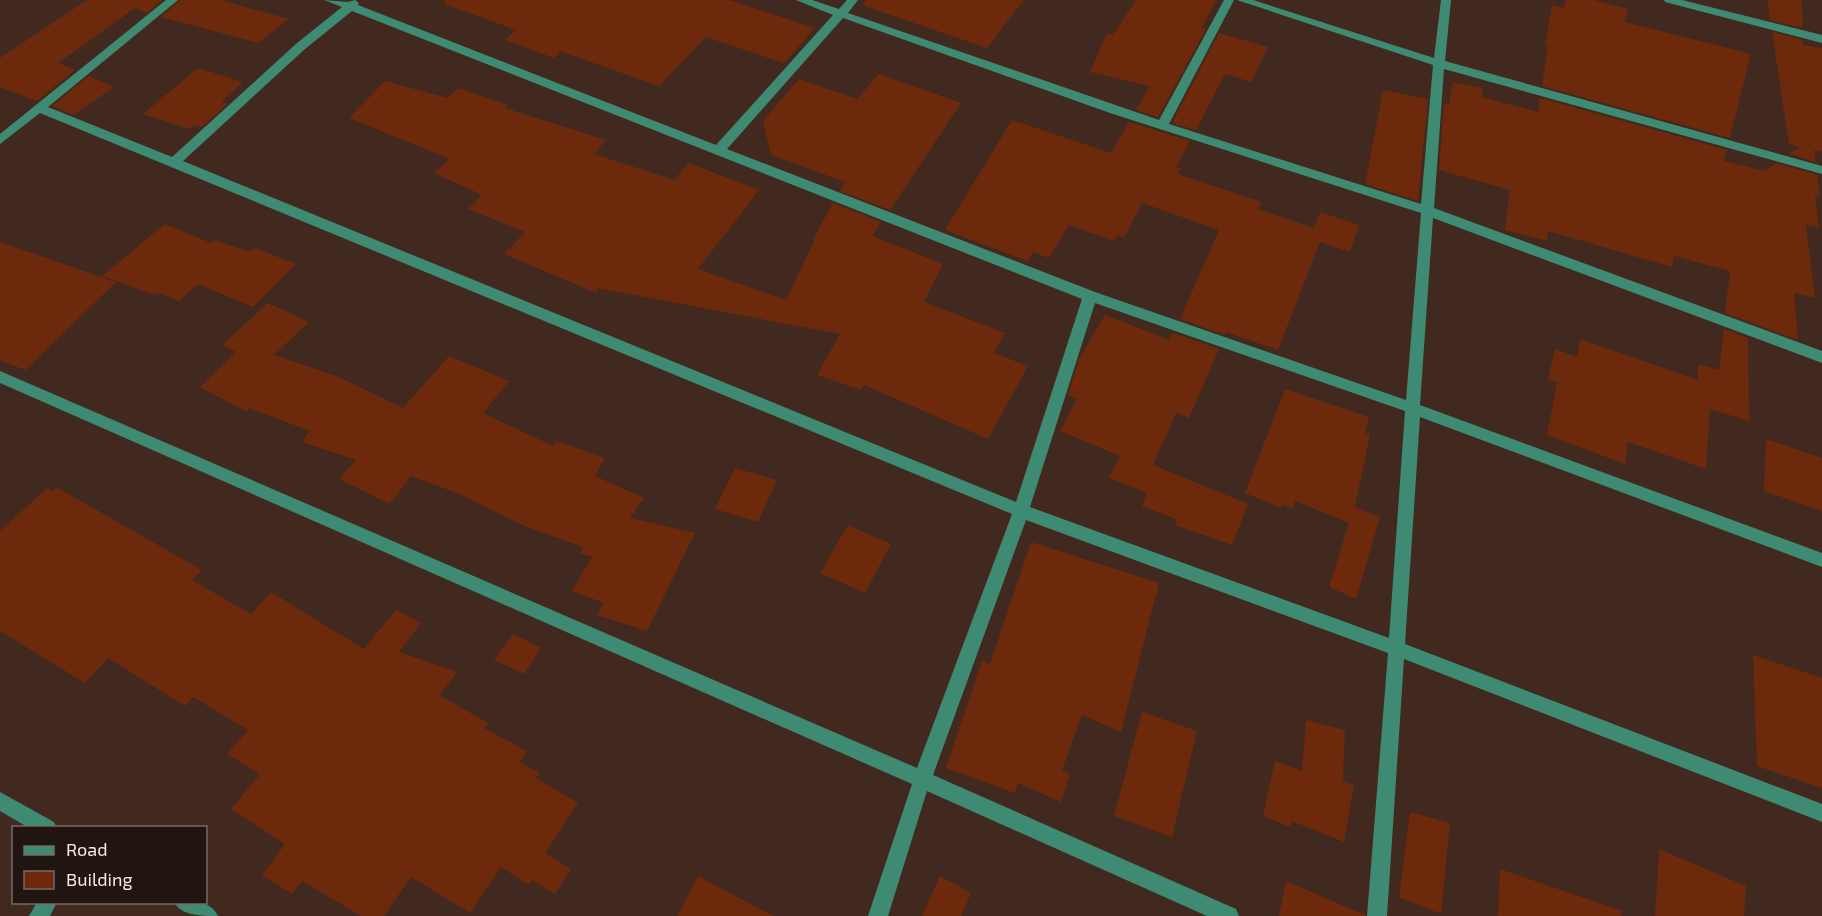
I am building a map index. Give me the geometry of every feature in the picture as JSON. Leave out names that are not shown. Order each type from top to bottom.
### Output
[{"type":"street","points":[[0,140],[173,0]]},
{"type":"street","points":[[329,0],[354,3],[718,151],[1090,296],[1413,408],[1822,560]]},
{"type":"street","points":[[801,0],[1162,126],[1428,211],[1822,357]]},
{"type":"street","points":[[718,151],[853,0]]},
{"type":"street","points":[[1162,126],[1229,0]]},
{"type":"street","points":[[1242,0],[1438,63],[1822,170]]},
{"type":"street","points":[[1377,916],[1398,649],[1438,63],[1446,0]]},
{"type":"street","points":[[1669,0],[1822,39]]},
{"type":"street","points":[[174,162],[301,46],[354,3]]},
{"type":"street","points":[[38,108],[1021,511],[1398,649],[1822,813]]},
{"type":"street","points":[[879,916],[922,779],[1021,511],[1090,296]]},
{"type":"street","points":[[0,376],[922,779],[1228,916]]},
{"type":"street","points":[[0,801],[44,826]]},
{"type":"street","points":[[185,904],[208,916]]},
{"type":"building","points":[[87,0],[162,0],[147,13],[135,8],[58,63],[75,70],[37,101],[0,87],[0,58]]},
{"type":"building","points":[[180,0],[220,0],[289,19],[258,43],[161,17]]},
{"type":"building","points":[[445,0],[729,0],[815,28],[784,63],[706,37],[659,86],[561,51],[554,58],[505,40],[516,30],[444,4]]},
{"type":"building","points":[[865,0],[1024,0],[987,48],[864,6]]},
{"type":"building","points":[[1136,0],[1217,0],[1201,28],[1206,29],[1158,117],[1136,110],[1150,86],[1090,72],[1107,33],[1113,35]]},
{"type":"building","points":[[1566,0],[1594,0],[1628,9],[1625,22],[1751,54],[1730,138],[1542,86],[1548,46],[1545,45],[1552,5],[1564,8]]},
{"type":"building","points":[[1767,0],[1802,0],[1803,28],[1770,20]]},
{"type":"building","points":[[1772,32],[1803,40],[1803,45],[1822,48],[1822,152],[1814,150],[1816,162],[1789,154],[1800,147],[1789,144]]},
{"type":"building","points":[[1219,33],[1268,47],[1251,82],[1225,74],[1196,130],[1172,123]]},
{"type":"building","points":[[198,68],[243,82],[221,102],[227,104],[202,127],[195,125],[189,129],[143,114]]},
{"type":"building","points":[[879,74],[961,103],[890,210],[840,191],[845,182],[771,155],[763,121],[799,79],[857,99]]},
{"type":"building","points":[[89,76],[114,87],[74,115],[52,106]]},
{"type":"building","points":[[385,81],[448,98],[458,88],[508,105],[505,108],[606,140],[594,154],[674,180],[689,163],[759,190],[698,269],[786,300],[815,239],[813,239],[833,203],[881,222],[872,236],[943,264],[924,302],[1005,333],[994,353],[1028,366],[988,439],[864,385],[861,390],[817,375],[840,334],[597,288],[596,293],[504,254],[525,232],[468,209],[482,195],[434,173],[450,159],[349,118]]},
{"type":"building","points":[[1453,82],[1483,88],[1482,97],[1538,112],[1540,98],[1727,150],[1724,161],[1765,171],[1776,163],[1817,175],[1820,197],[1815,196],[1819,228],[1806,225],[1815,298],[1794,293],[1798,340],[1725,313],[1730,271],[1674,256],[1672,267],[1548,231],[1547,241],[1505,230],[1510,190],[1439,170],[1444,103],[1449,104]]},
{"type":"building","points":[[1383,90],[1428,99],[1418,201],[1365,184]]},
{"type":"building","points":[[1012,120],[1111,153],[1129,122],[1190,141],[1176,167],[1181,168],[1178,174],[1261,202],[1258,209],[1314,228],[1320,212],[1359,225],[1350,252],[1320,242],[1278,350],[1180,319],[1219,230],[1142,203],[1124,238],[1117,235],[1114,241],[1069,225],[1049,258],[1033,252],[1027,261],[945,230]]},
{"type":"building","points":[[165,224],[211,243],[215,240],[249,252],[255,248],[296,264],[253,307],[198,284],[179,301],[102,276]]},
{"type":"building","points":[[0,242],[116,282],[25,370],[0,360]]},
{"type":"building","points":[[268,303],[309,322],[274,355],[339,377],[403,408],[449,356],[509,381],[483,413],[553,446],[557,441],[605,458],[595,476],[644,498],[630,518],[695,533],[647,631],[597,615],[604,603],[572,591],[592,557],[580,553],[583,547],[527,527],[457,493],[411,476],[390,504],[339,479],[356,460],[302,442],[310,431],[249,408],[246,411],[200,387],[236,352],[222,345]]},
{"type":"building","points":[[1105,315],[1170,340],[1173,333],[1219,349],[1189,418],[1176,413],[1153,465],[1248,504],[1232,545],[1175,525],[1176,519],[1142,506],[1147,493],[1109,478],[1120,456],[1060,431],[1077,399],[1068,395],[1079,359]]},
{"type":"building","points":[[1724,329],[1748,338],[1749,421],[1710,409],[1706,469],[1628,442],[1625,464],[1547,435],[1557,382],[1548,379],[1555,349],[1577,357],[1580,339],[1698,380],[1698,364],[1719,370]]},
{"type":"building","points":[[1285,389],[1369,417],[1365,433],[1370,434],[1355,507],[1380,517],[1356,599],[1329,587],[1349,523],[1295,501],[1293,509],[1282,505],[1281,508],[1245,493]]},
{"type":"building","points":[[1766,439],[1822,458],[1822,511],[1764,491]]},
{"type":"building","points":[[735,468],[777,480],[758,522],[715,509]]},
{"type":"building","points":[[56,487],[202,570],[192,580],[251,614],[271,592],[364,649],[396,610],[421,623],[399,652],[457,672],[439,695],[488,723],[484,728],[527,751],[520,762],[540,773],[536,778],[578,803],[545,853],[571,869],[555,894],[532,880],[529,885],[501,867],[470,913],[411,877],[384,916],[361,916],[302,881],[292,894],[262,875],[285,844],[231,809],[260,774],[227,754],[248,730],[193,697],[185,706],[108,658],[85,683],[0,631],[0,531],[47,488],[52,491]]},
{"type":"building","points":[[848,525],[891,544],[865,593],[820,573]]},
{"type":"building","points":[[1031,542],[1159,583],[1121,732],[1082,715],[1062,770],[1070,774],[1061,802],[1018,783],[1015,793],[946,768],[982,661],[990,664]]},
{"type":"building","points":[[513,634],[541,648],[524,674],[494,660]]},
{"type":"building","points":[[1753,655],[1822,678],[1822,788],[1757,766]]},
{"type":"building","points":[[1142,712],[1197,731],[1172,837],[1114,816]]},
{"type":"building","points":[[1306,720],[1345,730],[1343,781],[1354,785],[1344,842],[1292,821],[1290,827],[1263,816],[1275,761],[1302,771]]},
{"type":"building","points":[[1410,812],[1450,823],[1441,914],[1399,897]]},
{"type":"building","points":[[1659,849],[1746,886],[1744,916],[1655,916]]},
{"type":"building","points":[[1500,869],[1622,911],[1621,916],[1498,916]]},
{"type":"building","points":[[698,876],[773,916],[677,916]]},
{"type":"building","points":[[940,876],[971,893],[961,916],[922,916]]},
{"type":"building","points":[[1286,881],[1365,915],[1365,916],[1279,916]]}]
